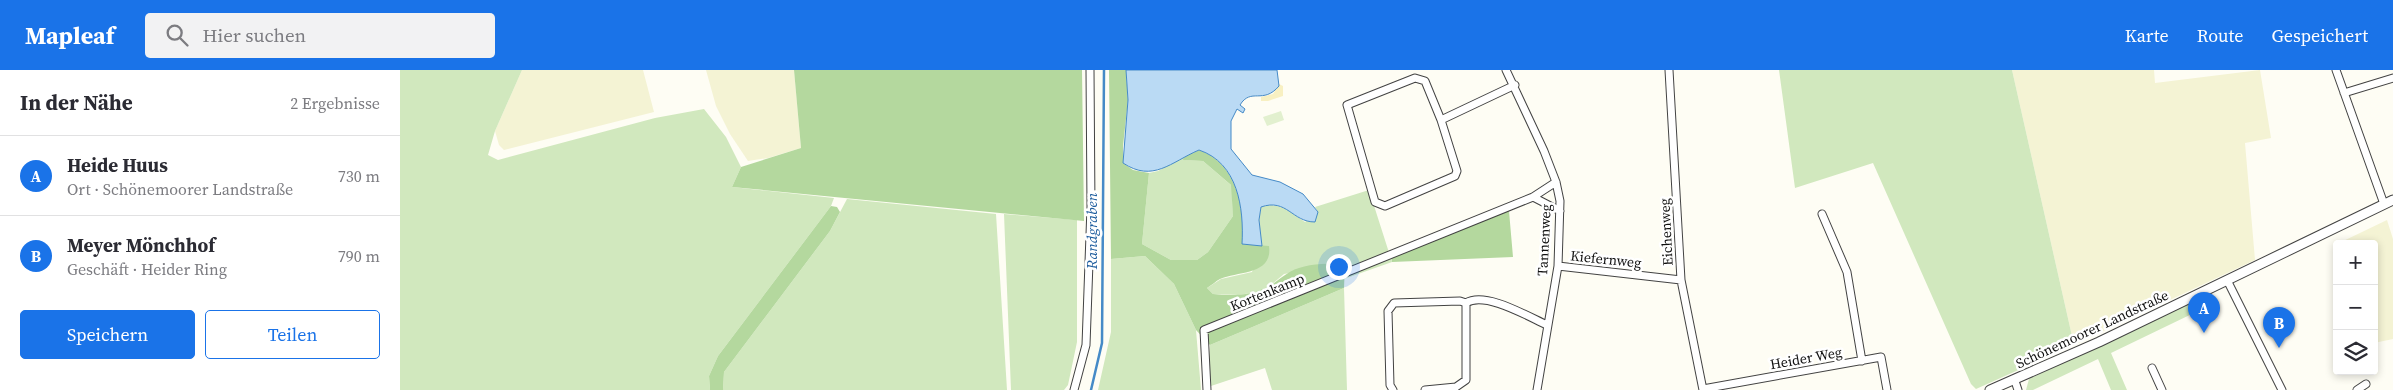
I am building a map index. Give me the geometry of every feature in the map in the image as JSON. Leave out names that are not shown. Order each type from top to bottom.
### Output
[{"type":"street","points":[[1074,390],[1086,345],[1091,207],[1090,70]]},
{"type":"street","name":"Tannenweg","points":[[1506,70],[1556,182],[1560,211],[1558,266],[1537,390]]},
{"type":"street","name":"Eichenweg","points":[[1669,70],[1681,280],[1703,390]]},
{"type":"street","points":[[2336,70],[2384,204]]},
{"type":"street","points":[[1415,78],[1425,81],[1442,120],[1457,171],[1455,176],[1385,206],[1375,202],[1347,106],[1415,78]]},
{"type":"street","points":[[2344,93],[2393,78]]},
{"type":"street","points":[[1442,120],[1514,85]]},
{"type":"street","name":"Kortenkamp","points":[[1207,390],[1204,330],[1533,197],[1556,182]]},
{"type":"street","points":[[1533,197],[1560,211]]},
{"type":"street","name":"Schönemoorer Landstraße","points":[[1990,390],[2016,385],[2393,200]]},
{"type":"street","points":[[1822,214],[1847,272],[1862,361]]},
{"type":"street","name":"Kiefernweg","points":[[1558,266],[1681,280]]},
{"type":"street","points":[[2227,280],[2282,390]]},
{"type":"street","points":[[1393,390],[1390,385],[1388,311],[1392,304],[1397,302],[1460,301],[1466,303],[1476,299],[1490,300],[1547,325]]},
{"type":"street","points":[[1425,390],[1456,387],[1466,380],[1466,303]]},
{"type":"street","name":"Heider Weg","points":[[1703,390],[1881,357],[1887,390]]},
{"type":"street","points":[[2152,368],[2162,390]]},
{"type":"street","points":[[2356,390],[2366,384]]},
{"type":"green space","points":[[400,70],[522,70],[495,131],[488,155],[498,160],[655,118],[704,109],[726,137],[741,167],[732,187],[834,198],[831,206],[718,356],[709,376],[710,390],[400,390]]},
{"type":"green space","points":[[522,70],[643,70],[654,112],[504,150],[499,145],[495,131]]},
{"type":"green space","points":[[706,70],[794,70],[801,148],[768,158],[748,161],[730,134],[716,106]]},
{"type":"green space","points":[[794,70],[1082,70],[1084,221],[732,187],[741,167],[801,148]]},
{"type":"green space","points":[[1109,70],[1126,70],[1128,100],[1123,163],[1133,170],[1149,173],[1142,244],[1171,260],[1197,260],[1208,252],[1233,216],[1231,185],[1203,161],[1183,160],[1184,157],[1199,150],[1212,157],[1230,176],[1240,202],[1243,244],[1269,246],[1269,255],[1266,262],[1253,270],[1218,280],[1207,288],[1213,294],[1235,295],[1256,292],[1304,266],[1345,263],[1344,288],[1210,345],[1196,330],[1174,284],[1145,256],[1111,259]]},
{"type":"green space","points":[[1779,70],[2012,70],[2074,345],[1976,389],[1971,384],[1873,163],[1795,188]]},
{"type":"green space","points":[[2012,70],[2154,70],[2155,83],[2260,70],[2271,138],[2245,143],[2255,260],[2074,345]]},
{"type":"green space","points":[[1281,111],[1284,120],[1267,126],[1263,117]]},
{"type":"green space","points":[[1184,157],[1184,160],[1203,161],[1232,186],[1233,216],[1208,252],[1197,260],[1171,260],[1142,244],[1149,173],[1158,171]]},
{"type":"green space","points":[[1369,190],[1392,262],[1344,279],[1345,263],[1284,274],[1271,285],[1258,292],[1238,295],[1213,294],[1207,288],[1221,279],[1252,272],[1262,246],[1259,220],[1261,207],[1279,206],[1305,222],[1318,212],[1315,207]]},
{"type":"green space","points":[[847,199],[996,214],[1007,390],[723,390],[724,372],[830,231]]},
{"type":"green space","points":[[831,206],[837,207],[840,212],[830,231],[724,372],[723,390],[710,390],[709,376],[718,356]]},
{"type":"green space","points":[[1509,211],[1513,257],[1392,262],[1391,257]]},
{"type":"green space","points":[[1004,214],[1077,220],[1077,342],[1068,385],[1064,390],[1011,390]]},
{"type":"green space","points":[[2387,220],[2393,239],[2393,339],[2378,342],[2378,240],[2345,240]]},
{"type":"green space","points":[[1145,256],[1174,284],[1196,330],[1201,390],[1098,390],[1111,332],[1111,259]]},
{"type":"green space","points":[[1344,288],[1347,390],[1272,390],[1265,368],[1208,387],[1210,345]]},
{"type":"green space","points":[[2212,292],[2211,299],[2198,311],[2111,353],[2127,390],[2111,390],[2098,359],[2033,390],[2026,390],[2029,379]]},
{"type":"sand","points":[[1279,84],[1283,86],[1283,96],[1268,101],[1261,101],[1261,97],[1273,94]]},
{"type":"water","points":[[1126,70],[1277,70],[1279,86],[1273,92],[1263,96],[1248,97],[1240,105],[1245,109],[1243,113],[1237,109],[1231,121],[1231,149],[1252,175],[1280,182],[1303,194],[1318,212],[1315,222],[1307,221],[1277,206],[1261,207],[1259,220],[1262,246],[1242,244],[1242,216],[1236,188],[1222,165],[1212,156],[1199,150],[1171,165],[1153,171],[1134,169],[1123,163],[1128,100]]},
{"type":"waterway","name":"Randgraben","points":[[1091,390],[1102,343],[1104,70]]},
{"type":"place","name":"Heide Huus","points":[[2204,333]]},
{"type":"place","name":"Meyer Mönchhof","points":[[2279,348]]}]
